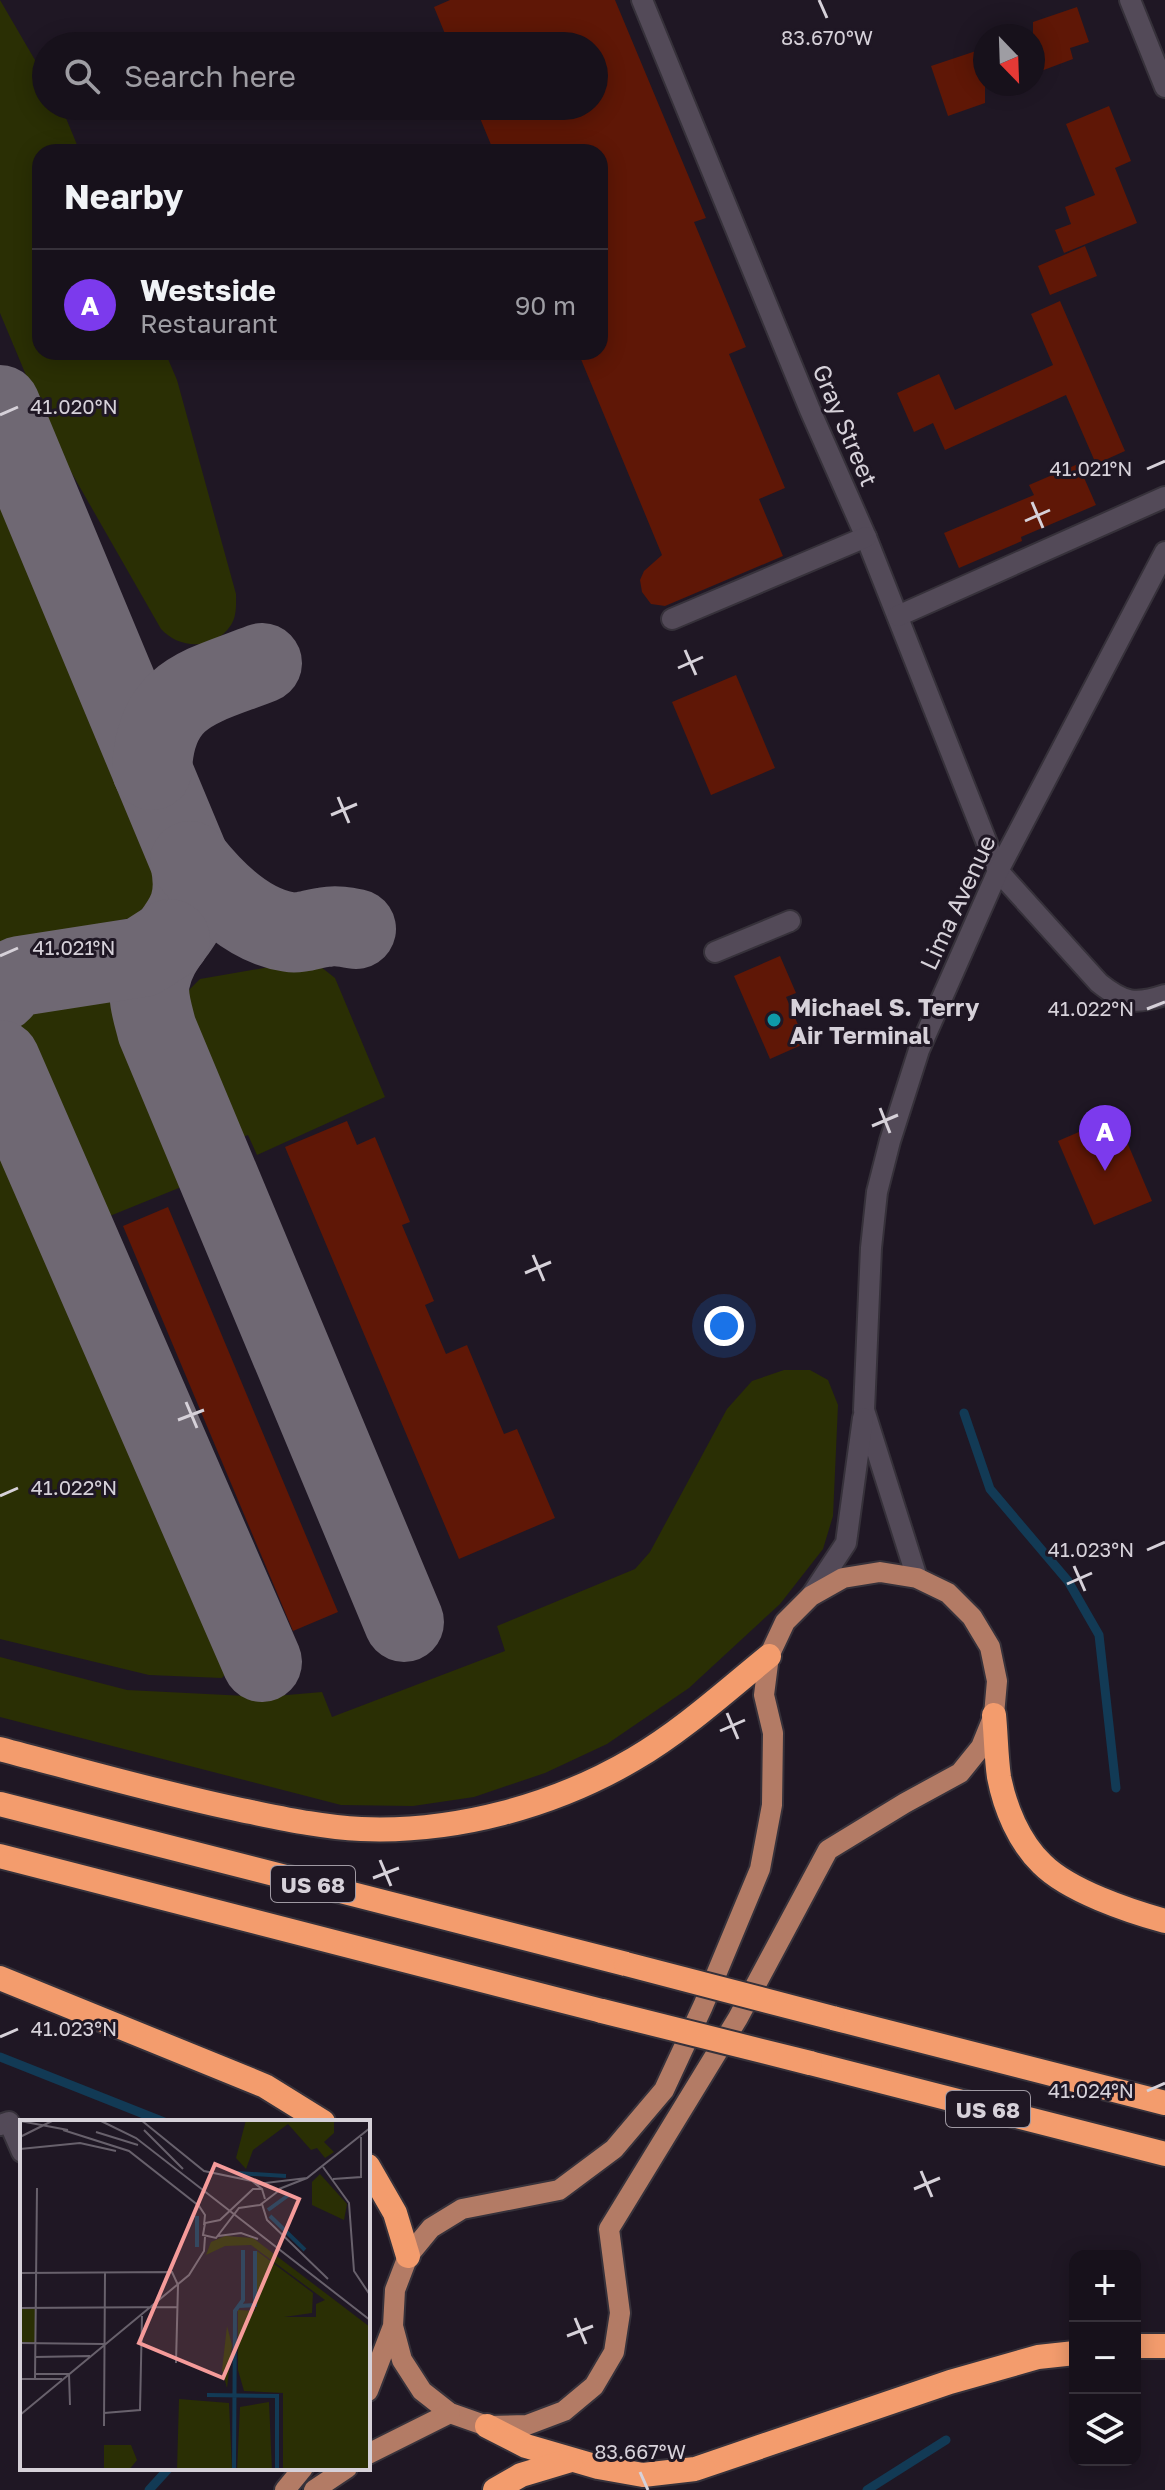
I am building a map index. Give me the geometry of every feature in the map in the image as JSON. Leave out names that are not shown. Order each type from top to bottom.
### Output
[{"type":"highway","points":[[0,1749],[201,1801],[302,1823],[363,1829],[442,1824],[517,1810],[575,1789],[635,1758],[697,1714],[769,1656]]},
{"type":"highway","points":[[994,1715],[999,1777],[1010,1815],[1022,1839],[1043,1865],[1072,1885],[1165,1921]]},
{"type":"highway","name":"US 68","points":[[0,1804],[1165,2103]]},
{"type":"highway","name":"US 68","points":[[0,1856],[1165,2154]]},
{"type":"highway","points":[[0,1978],[265,2086],[320,2120]]},
{"type":"highway","points":[[370,2169],[395,2213],[408,2256]]},
{"type":"highway","points":[[1141,2346],[1165,2346]]},
{"type":"highway","points":[[487,2426],[526,2446],[571,2460],[643,2475],[695,2469],[950,2382],[1038,2357],[1069,2354]]},
{"type":"highway","points":[[495,2490],[521,2475],[571,2460]]},
{"type":"main road","points":[[370,2386],[393,2326],[395,2290],[408,2256],[431,2228],[462,2209],[559,2190],[614,2149],[664,2090],[760,1869],[772,1805],[773,1733],[764,1695],[769,1656],[785,1622],[811,1596],[843,1578],[880,1572],[917,1578],[948,1593],[972,1617],[990,1647],[997,1681],[994,1715],[981,1747],[960,1773],[828,1850],[738,2018],[609,2229],[620,2313],[614,2352],[594,2386],[564,2411],[552,2416],[527,2425],[487,2426],[450,2413],[422,2391],[402,2360],[393,2326]]},
{"type":"main road","points":[[370,2453],[450,2413]]},
{"type":"main road","points":[[285,2490],[301,2470]]},
{"type":"main road","points":[[314,2490],[344,2470]]},
{"type":"street","name":"Gray Street","points":[[642,0],[810,410],[866,537],[998,871]]},
{"type":"street","points":[[1130,0],[1165,87]]},
{"type":"street","points":[[898,616],[1165,497]]},
{"type":"street","points":[[672,619],[866,537]]},
{"type":"street","name":"Lima Avenue","points":[[917,1578],[864,1410],[871,1248],[883,1167],[919,1050],[998,871],[1165,552]]},
{"type":"street","points":[[998,871],[1099,983],[1116,997],[1135,1002],[1165,995]]},
{"type":"street","points":[[715,952],[790,921]]},
{"type":"street","points":[[811,1596],[846,1543],[864,1410]]},
{"type":"street","points":[[0,2125],[9,2122],[20,2147]]},
{"type":"green space","points":[[0,0],[32,55],[32,120],[67,120],[77,144],[32,144],[32,360],[168,360],[177,380],[236,594],[231,625],[216,639],[207,643],[187,644],[161,629],[54,442],[0,313]]},
{"type":"green space","points":[[0,494],[163,881],[155,899],[131,918],[0,944]]},
{"type":"green space","points":[[304,961],[316,963],[335,978],[385,1097],[257,1155],[248,1135],[229,1142],[177,1015],[182,997],[200,979]]},
{"type":"green space","points":[[99,997],[118,1002],[129,1009],[201,1179],[95,1222],[11,1023],[12,1017],[24,1008]]},
{"type":"green space","points":[[0,1108],[228,1655],[228,1671],[222,1678],[149,1675],[0,1639]]},
{"type":"green space","points":[[784,1370],[810,1370],[828,1380],[838,1405],[833,1516],[823,1549],[780,1604],[689,1688],[607,1744],[545,1773],[474,1797],[413,1806],[341,1805],[0,1717],[0,1657],[127,1690],[264,1697],[322,1692],[332,1717],[505,1651],[497,1626],[635,1569],[650,1552],[727,1409],[752,1381]]},
{"type":"building","points":[[450,0],[615,0],[706,218],[694,222],[746,347],[729,354],[785,488],[759,499],[783,556],[665,606],[651,604],[642,592],[640,580],[644,571],[662,555],[581,360],[608,360],[608,144],[491,144],[481,120],[608,120],[608,32],[444,32],[434,7]]},
{"type":"building","points":[[1077,7],[1089,42],[1070,48],[1073,59],[1045,70],[1045,24],[1033,22]]},
{"type":"building","points":[[973,52],[973,96],[985,96],[985,103],[948,116],[931,66]]},
{"type":"building","points":[[1109,106],[1131,161],[1115,168],[1137,223],[1064,253],[1055,230],[1071,224],[1065,207],[1095,195],[1066,124]]},
{"type":"building","points":[[1085,246],[1097,276],[1050,295],[1038,266]]},
{"type":"building","points":[[1060,301],[1125,451],[1096,464],[1066,395],[945,450],[933,423],[914,432],[897,393],[939,374],[955,410],[1053,365],[1031,314]]},
{"type":"building","points":[[1078,464],[1096,505],[959,568],[944,533],[1034,495],[1029,485]]},
{"type":"building","points":[[736,675],[775,768],[711,795],[672,702]]},
{"type":"building","name":"Michael S. Terry Air Terminal","points":[[780,956],[796,993],[786,997],[806,1043],[770,1059],[734,976]]},
{"type":"building","points":[[1116,1116],[1152,1201],[1094,1225],[1058,1141]]},
{"type":"building","points":[[347,1121],[357,1145],[375,1137],[410,1222],[402,1225],[434,1301],[425,1305],[446,1354],[467,1345],[504,1434],[517,1429],[555,1518],[459,1559],[285,1147]]},
{"type":"building","points":[[168,1207],[338,1612],[293,1631],[123,1226]]},
{"type":"waterway","points":[[964,1413],[990,1489],[1068,1581],[1099,1635],[1116,1788]]},
{"type":"waterway","points":[[0,2057],[159,2120]]},
{"type":"waterway","points":[[867,2490],[946,2440]]},
{"type":"waterway","points":[[149,2490],[167,2470]]},
{"type":"taxiway","points":[[0,405],[190,861],[193,883],[191,900],[186,914],[162,950],[150,981],[150,999],[157,1030],[404,1622]]},
{"type":"taxiway","points":[[152,770],[155,744],[172,708],[201,687],[262,663]]},
{"type":"taxiway","points":[[190,861],[233,906],[260,923],[294,932],[334,926],[356,929]]},
{"type":"taxiway","points":[[0,992],[20,976],[142,957],[170,939]]},
{"type":"taxiway","points":[[0,1060],[262,1662]]},
{"type":"place","name":"Michael S. Terry Air Terminal","points":[[774,1020]]},
{"type":"place","name":"Westside","points":[[1105,1171]]}]
